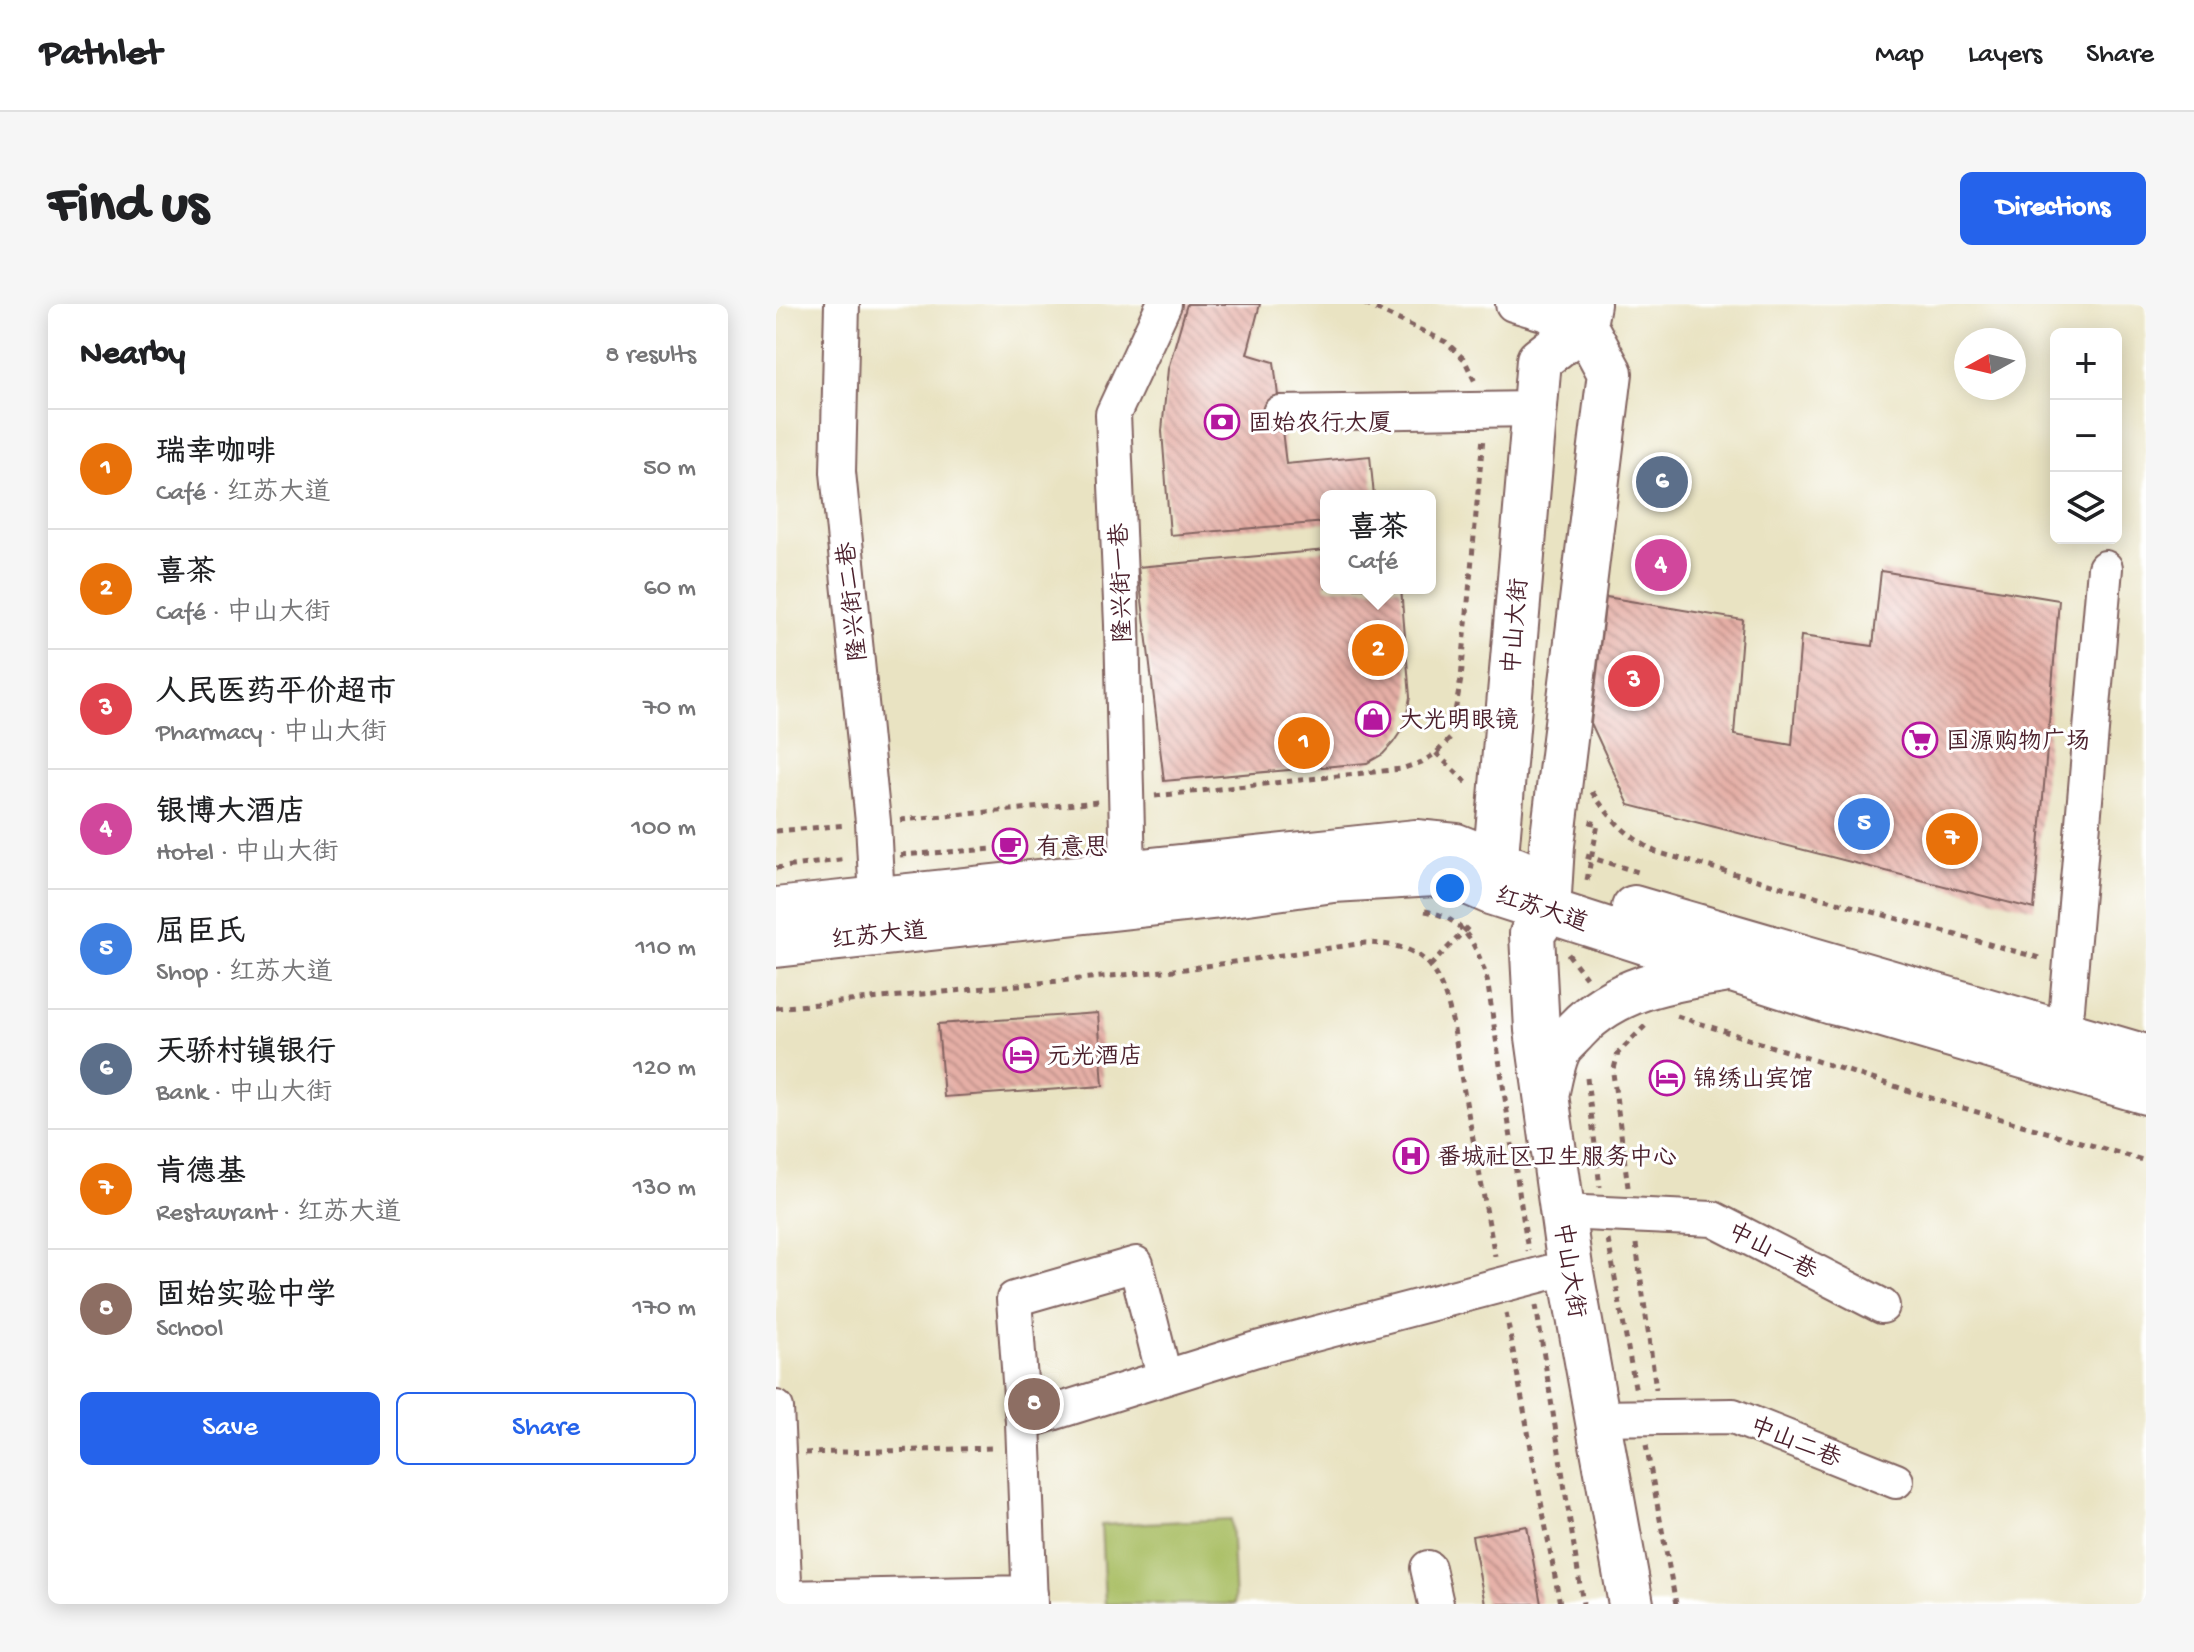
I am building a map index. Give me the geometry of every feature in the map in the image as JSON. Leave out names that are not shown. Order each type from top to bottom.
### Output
[{"type":"main road","name":"中山大街","points":[[1486,893],[1539,360],[1586,314],[1610,373],[1544,909],[1537,1030],[1546,1093],[1599,1214],[1534,1276],[1597,1418],[1631,1604]]},
{"type":"main road","name":"红苏大道","points":[[776,910],[1416,842],[1456,846],[1486,893]]},
{"type":"main road","name":"红苏大道","points":[[776,945],[1212,897],[1333,880],[1434,874],[1463,880],[1486,893]]},
{"type":"main road","points":[[1486,893],[1544,909]]},
{"type":"main road","name":"红苏大道","points":[[1544,909],[1602,899],[2146,1057]]},
{"type":"main road","name":"红苏大道","points":[[1544,909],[1832,1002],[2146,1092]]},
{"type":"main road","points":[[1546,1093],[1559,1048],[1580,1025],[1605,1005],[1633,990],[1676,978],[1732,970]]},
{"type":"street","name":"隆兴街二巷","points":[[842,304],[838,472],[873,822],[877,900]]},
{"type":"street","name":"隆兴街一巷","points":[[1128,873],[1113,414],[1164,304]]},
{"type":"street","points":[[1513,304],[1586,314]]},
{"type":"street","points":[[1280,413],[1534,409]]},
{"type":"street","points":[[2067,1008],[2105,568]]},
{"type":"street","name":"中山一巷","points":[[1599,1214],[1713,1219],[1882,1306]]},
{"type":"street","points":[[776,1408],[784,1601],[1030,1599],[1024,1434],[1014,1299],[1136,1264],[1164,1376]]},
{"type":"street","points":[[1024,1434],[1164,1376],[1534,1276]]},
{"type":"street","name":"中山二巷","points":[[1597,1418],[1733,1416],[1896,1481]]},
{"type":"street","points":[[1428,1568],[1436,1604]]},
{"type":"path","points":[[1365,304],[1446,342],[1464,359],[1478,388],[1484,422],[1461,679],[1450,739],[1436,753],[1477,793]]},
{"type":"path","points":[[1588,777],[1592,791],[1609,817],[1629,837],[1656,852],[2071,966]]},
{"type":"path","points":[[1598,824],[1609,817]]},
{"type":"path","points":[[1430,966],[1464,931],[1486,893]]},
{"type":"path","points":[[1419,910],[1450,918],[1464,931],[1479,954],[1487,979],[1583,1604]]},
{"type":"path","points":[[776,1008],[1185,969],[1365,943],[1391,944],[1409,950],[1430,966],[1443,990],[1453,1032],[1534,1276],[1560,1604]]},
{"type":"path","points":[[1668,1018],[1678,1016],[1953,1105],[2146,1161]]},
{"type":"path","points":[[1650,1023],[1629,1039],[1618,1053],[1613,1073],[1599,1214],[1650,1418]]},
{"type":"path","points":[[1580,1025],[1599,1214],[1650,1418],[1676,1604]]},
{"type":"path","points":[[778,1454],[1024,1434]]},
{"type":"green space","points":[[1231,1519],[1235,1604],[1105,1604],[1101,1525]]},
{"type":"building","name":"固始农行大厦","points":[[1187,304],[1260,304],[1247,354],[1274,362],[1286,464],[1370,456],[1373,490],[1320,490],[1320,522],[1170,535],[1162,431],[1168,369]]},
{"type":"building","points":[[1320,551],[1320,594],[1401,594],[1410,697],[1405,725],[1383,754],[1367,763],[1164,781],[1138,567]]},
{"type":"building","name":"国源购物广场","points":[[1881,571],[2059,600],[2034,909],[1629,805],[1591,723],[1606,597],[1743,620],[1734,735],[1792,745],[1801,636],[1873,646]]},
{"type":"building","name":"元光酒店","points":[[1098,1013],[1103,1086],[944,1097],[938,1024]]},
{"type":"building","points":[[1527,1526],[1541,1604],[1485,1604],[1472,1536]]},
{"type":"place","name":"固始农行大厦","points":[[1222,422]]},
{"type":"place","name":"天骄村镇银行","points":[[1662,482]]},
{"type":"place","name":"银博大酒店","points":[[1661,565]]},
{"type":"place","name":"喜茶","points":[[1378,650]]},
{"type":"place","name":"人民医药平价超市","points":[[1634,681]]},
{"type":"place","name":"大光明眼镜","points":[[1373,719]]},
{"type":"place","name":"国源购物广场","points":[[1920,740]]},
{"type":"place","name":"瑞幸咖啡","points":[[1304,743]]},
{"type":"place","name":"屈臣氏","points":[[1864,824]]},
{"type":"place","name":"肯德基","points":[[1952,839]]},
{"type":"place","name":"有意思","points":[[1010,846]]},
{"type":"place","name":"元光酒店","points":[[1021,1055]]},
{"type":"place","name":"锦绣山宾馆","points":[[1667,1078]]},
{"type":"place","name":"番城社区卫生服务中心","points":[[1411,1156]]},
{"type":"place","name":"固始实验中学","points":[[1034,1404]]}]
